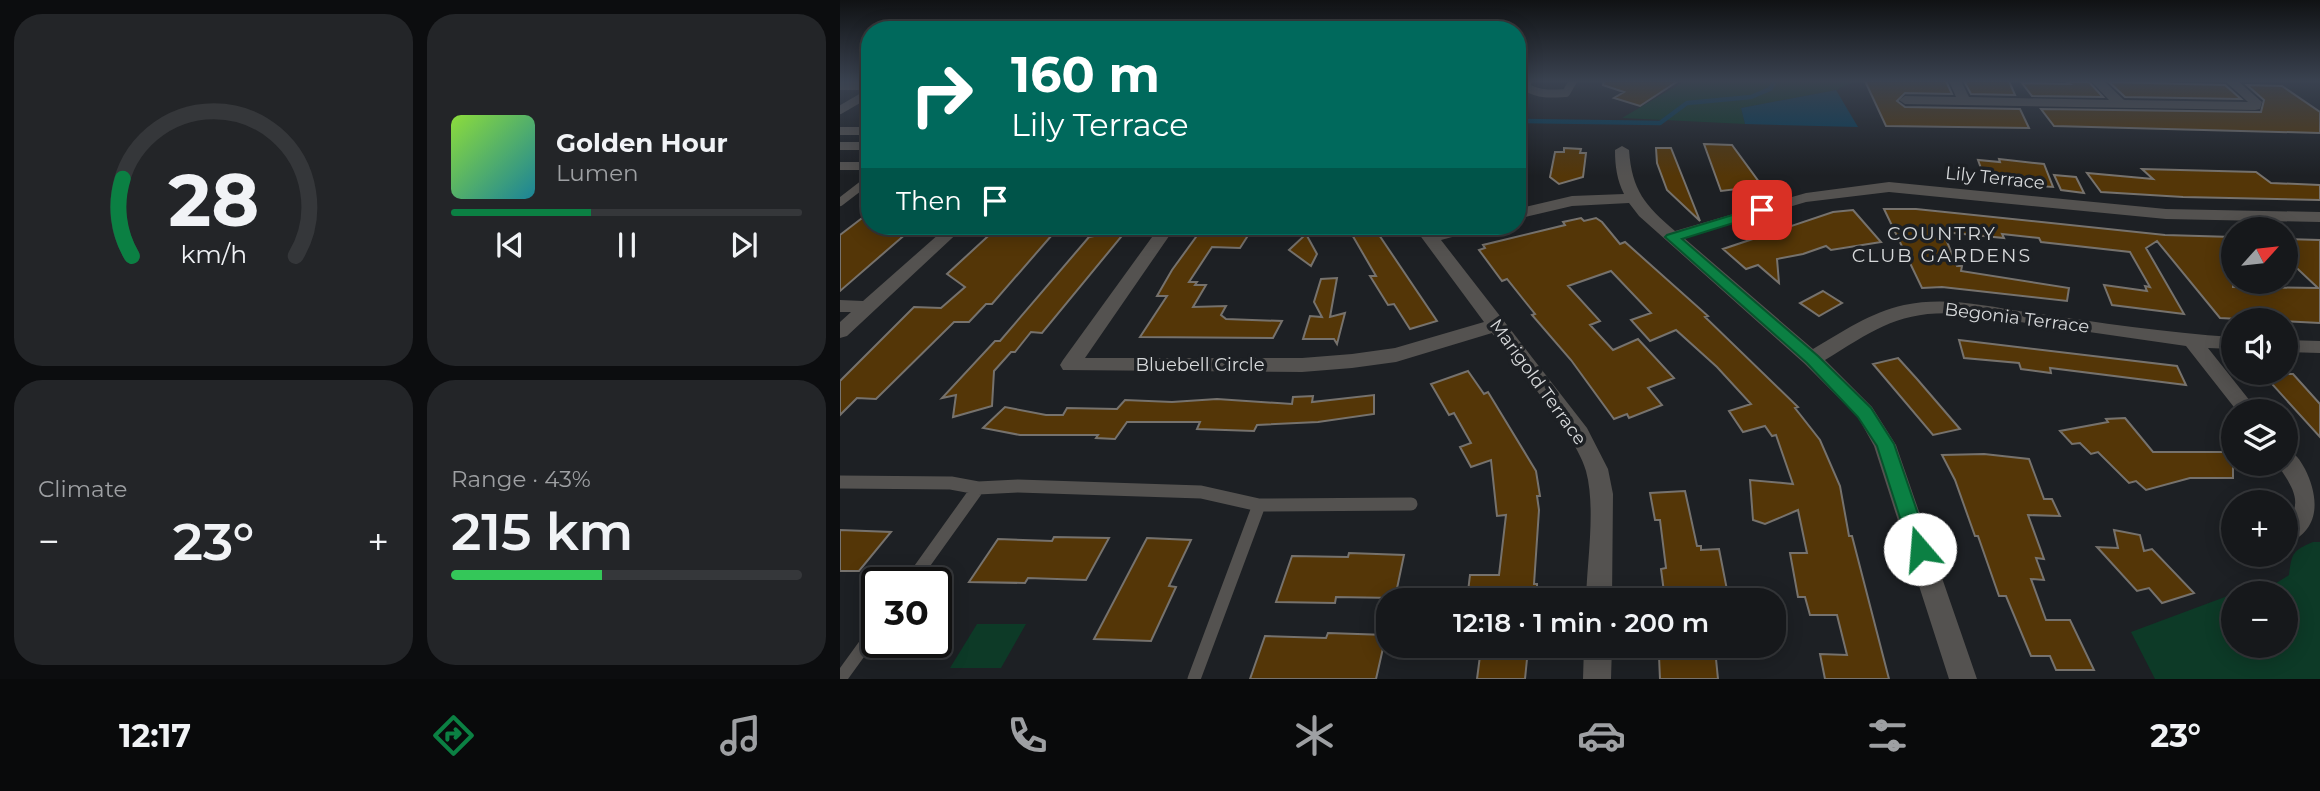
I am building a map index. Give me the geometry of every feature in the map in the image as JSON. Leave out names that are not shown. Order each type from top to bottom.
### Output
[{"type":"street","points":[[1622,150],[1623,178],[1632,198],[1672,237],[1812,359],[1865,412],[1885,444],[1963,679]]},
{"type":"street","name":"Lily Terrace","points":[[1672,237],[1810,195],[1889,187],[2166,214],[2320,217]]},
{"type":"street","points":[[1526,212],[1572,201],[1632,198]]},
{"type":"street","points":[[840,332],[947,235]]},
{"type":"street","name":"Bluebell Circle","points":[[1162,235],[1070,365],[1302,365],[1352,361],[1396,355],[1496,325]]},
{"type":"street","name":"Marigold Terrace","points":[[1428,235],[1579,435],[1597,469],[1601,494],[1599,588]]},
{"type":"street","points":[[840,306],[868,307]]},
{"type":"street","name":"Begonia Terrace","points":[[1812,359],[1875,322],[1904,311],[1935,309],[1975,310],[2193,342],[2221,343]]},
{"type":"street","points":[[2193,342],[2238,399]]},
{"type":"street","points":[[2298,346],[2320,347]]},
{"type":"street","points":[[2298,474],[2307,486],[2315,506],[2314,514],[2308,523],[2298,528]]},
{"type":"street","points":[[1597,679],[1598,658]]},
{"type":"lane","points":[[840,131],[861,131]]},
{"type":"lane","points":[[840,146],[861,146]]},
{"type":"lane","points":[[840,166],[861,166]]},
{"type":"lane","points":[[840,202],[861,186]]},
{"type":"lane","points":[[840,482],[951,483],[978,488],[1018,486],[1201,492],[1259,505],[1411,504]]},
{"type":"lane","points":[[921,567],[978,488]]},
{"type":"lane","points":[[1194,679],[1259,505]]},
{"type":"lane","points":[[840,679],[861,650]]},
{"type":"green space","points":[[1631,113],[1742,113],[1745,124],[1622,118]]},
{"type":"green space","points":[[2313,542],[2320,542],[2320,679],[2155,679],[2131,632],[2221,598],[2221,658],[2298,658],[2298,581],[2279,581],[2289,575],[2290,567],[2298,567],[2298,551]]},
{"type":"green space","points":[[977,624],[1026,624],[1001,668],[950,668]]},
{"type":"water","points":[[1742,113],[1849,113],[1858,127],[1745,124]]},
{"type":"building","points":[[1880,113],[2022,113],[2029,128],[1886,126]]},
{"type":"building","points":[[2044,113],[2320,113],[2320,133],[2054,126]]},
{"type":"building","points":[[1704,144],[1732,145],[1762,186],[1721,191]]},
{"type":"building","points":[[1564,148],[1581,149],[1580,153],[1586,153],[1583,177],[1559,184],[1550,177],[1555,152],[1564,152]]},
{"type":"building","points":[[1656,148],[1671,148],[1700,221],[1667,190],[1657,163]]},
{"type":"building","points":[[1999,159],[2044,164],[2053,187],[1986,182],[1978,160],[2000,162]]},
{"type":"building","points":[[2142,169],[2256,172],[2271,183],[2320,185],[2320,200],[2101,192],[2087,173],[2153,179]]},
{"type":"building","points":[[2054,175],[2076,177],[2084,193],[2061,190]]},
{"type":"building","points":[[1884,209],[1916,209],[2165,235],[2221,237],[2221,294],[2298,294],[2298,288],[2318,288],[2298,269],[2298,239],[2320,240],[2320,323],[2298,322],[2298,308],[2221,308],[2220,318],[2157,241],[2146,248],[2184,314],[2112,305],[2104,285],[2147,291],[2145,286],[2150,287],[2130,252],[2041,242],[2039,238],[2002,234],[2004,238],[1943,232],[1957,266],[1962,266],[1961,271],[2069,288],[2067,301],[1942,287],[1922,288]]},
{"type":"building","points":[[1853,210],[1881,242],[1831,250],[1826,246],[1777,259],[1779,283],[1758,265],[1746,269],[1723,249],[1833,212]]},
{"type":"building","points":[[1596,218],[1602,222],[1620,244],[1625,242],[1708,316],[1705,317],[1798,407],[1795,408],[1820,440],[1840,486],[1849,536],[1852,536],[1889,679],[1825,679],[1820,654],[1847,655],[1837,615],[1810,615],[1805,597],[1798,597],[1790,553],[1807,553],[1798,510],[1765,524],[1753,520],[1750,480],[1793,484],[1776,435],[1772,436],[1765,426],[1743,432],[1729,411],[1751,404],[1717,367],[1676,330],[1650,341],[1631,320],[1651,313],[1611,271],[1568,286],[1600,321],[1590,325],[1613,350],[1638,339],[1674,378],[1648,388],[1662,405],[1629,418],[1627,414],[1614,419],[1571,360],[1532,315],[1535,314],[1507,279],[1502,281],[1479,250],[1485,248],[1483,245],[1565,225],[1563,222]]},
{"type":"building","points":[[861,219],[861,235],[905,235],[840,291],[840,235]]},
{"type":"building","points":[[989,235],[1052,235],[992,304],[986,304],[969,322],[954,322],[876,399],[857,398],[840,415],[840,381],[914,307],[941,308],[965,287],[947,274]]},
{"type":"building","points":[[1123,235],[1042,333],[1031,332],[1015,352],[1011,352],[994,371],[992,406],[953,417],[956,395],[942,398],[995,341],[1000,341],[1089,237]]},
{"type":"building","points":[[1197,235],[1248,235],[1240,248],[1212,247],[1189,282],[1206,285],[1193,307],[1226,306],[1221,315],[1226,319],[1282,321],[1273,338],[1140,337],[1167,296],[1157,296]]},
{"type":"building","points":[[1307,235],[1317,254],[1311,266],[1289,250]]},
{"type":"building","points":[[1352,235],[1379,235],[1437,321],[1410,329],[1394,304],[1388,305],[1370,276],[1376,276]]},
{"type":"building","points":[[1337,278],[1330,317],[1345,313],[1337,344],[1334,339],[1303,339],[1310,316],[1322,317],[1314,302],[1321,279]]},
{"type":"building","points":[[1823,291],[1842,303],[1819,316],[1800,303]]},
{"type":"building","points":[[1959,340],[2177,366],[2186,385],[2050,368],[2051,373],[2021,369],[2019,363],[1964,358]]},
{"type":"building","points":[[1898,358],[1960,429],[1933,435],[1873,364]]},
{"type":"building","points":[[1468,371],[1484,394],[1488,392],[1536,471],[1540,496],[1537,496],[1539,510],[1534,584],[1537,584],[1537,588],[1468,588],[1470,575],[1499,575],[1506,515],[1497,516],[1491,460],[1471,467],[1460,447],[1471,443],[1454,413],[1449,415],[1431,384]]},
{"type":"building","points":[[2298,380],[2320,404],[2320,437],[2298,413],[2298,399],[2286,399],[2273,385],[2298,385]]},
{"type":"building","points":[[1374,395],[1374,414],[1318,422],[1257,425],[1254,431],[1197,429],[1200,422],[1127,422],[1115,439],[1096,438],[1098,435],[1020,435],[983,428],[1005,407],[1046,415],[1063,415],[1067,408],[1117,409],[1125,400],[1172,402],[1217,399],[1292,404],[1293,397],[1313,396],[1312,402]]},
{"type":"building","points":[[2125,418],[2153,452],[2221,452],[2221,476],[2233,478],[2190,478],[2146,490],[2136,481],[2129,483],[2098,452],[2091,454],[2080,443],[2072,444],[2060,431],[2108,422],[2106,419]]},
{"type":"building","points":[[1984,454],[2029,459],[2044,499],[2052,499],[2060,516],[2028,515],[2044,559],[2036,558],[2044,580],[2031,579],[2046,620],[2070,620],[2094,670],[2056,670],[2050,656],[2031,656],[2006,596],[1999,596],[1978,536],[1975,536],[1955,480],[1942,455]]},
{"type":"building","points":[[1685,491],[1697,546],[1701,546],[1701,550],[1719,549],[1727,588],[1663,588],[1661,569],[1666,568],[1660,520],[1655,520],[1650,493]]},
{"type":"building","points":[[840,530],[891,532],[859,571],[840,571]]},
{"type":"building","points":[[2114,530],[2140,535],[2144,551],[2152,549],[2194,593],[2162,603],[2149,588],[2137,591],[2097,547],[2118,548]]},
{"type":"building","points":[[1054,537],[1109,538],[1086,580],[1028,578],[1025,583],[969,582],[998,539],[1052,541]]},
{"type":"building","points":[[1147,538],[1191,540],[1169,586],[1176,587],[1151,641],[1094,639]]},
{"type":"building","points":[[1349,553],[1404,555],[1397,588],[1376,588],[1376,598],[1336,597],[1335,603],[1276,602],[1292,556],[1348,557]]},
{"type":"building","points":[[1328,633],[1376,635],[1376,658],[1381,658],[1376,679],[1250,679],[1265,636],[1326,638]]},
{"type":"building","points":[[1480,658],[1527,658],[1525,679],[1477,679]]},
{"type":"building","points":[[1659,658],[1716,659],[1718,679],[1660,679]]},
{"type":"waterway","points":[[1526,121],[1660,123],[1674,113]]},
{"type":"district","name":"COUNTRY CLUB GARDENS","points":[[1942,244]]},
{"type":"route","points":[[1762,210],[1672,237],[1812,359],[1865,412],[1885,444],[1920,549]]}]
